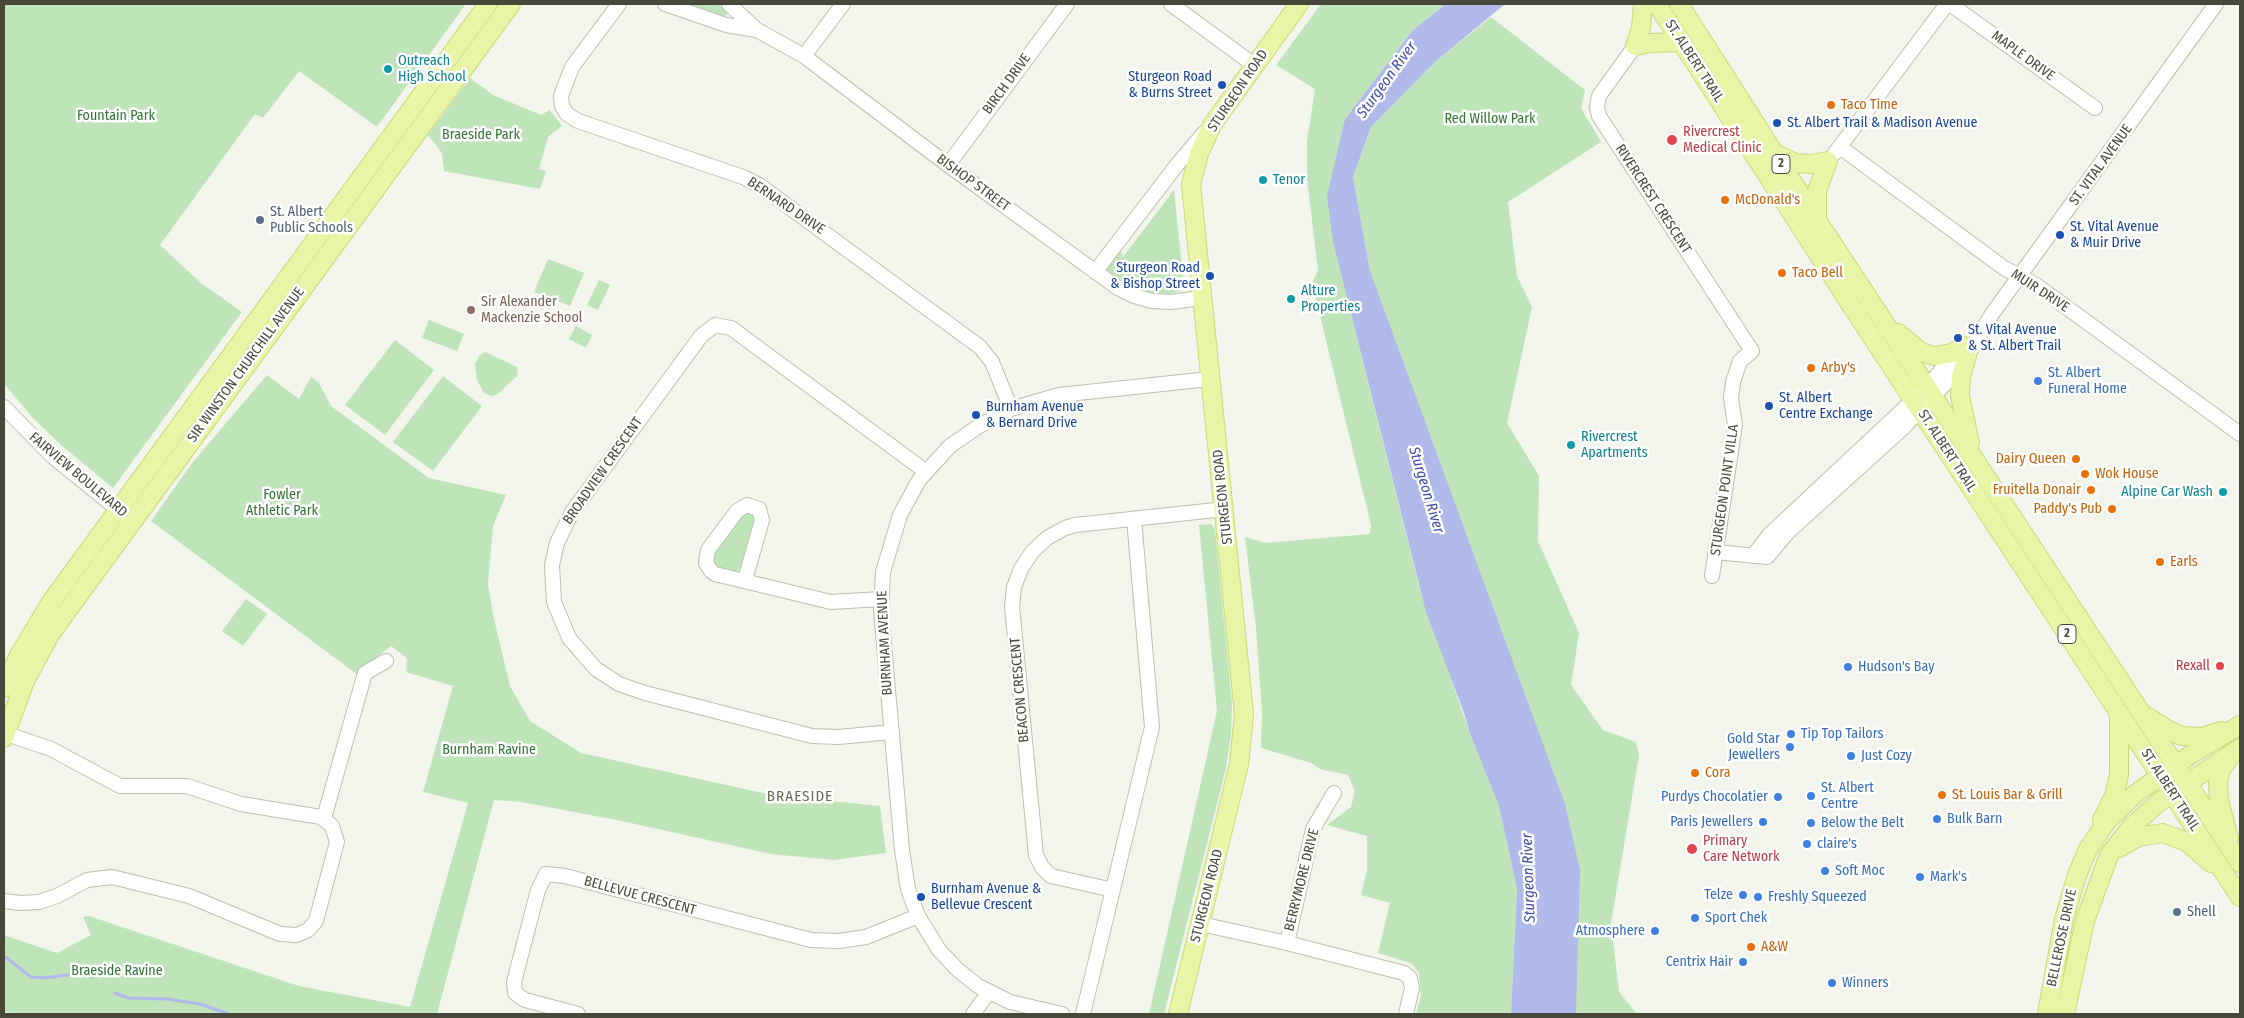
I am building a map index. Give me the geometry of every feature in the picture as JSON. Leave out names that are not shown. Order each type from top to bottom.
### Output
[{"type":"main road","name":"SIR WINSTON CHURCHILL AVENUE","points":[[4,688],[18,657],[51,602],[488,4]]},
{"type":"main road","name":"SIR WINSTON CHURCHILL AVENUE","points":[[4,735],[25,681],[41,648],[511,4]]},
{"type":"main road","name":"STURGEON ROAD","points":[[1178,1014],[1240,764],[1244,721],[1240,658],[1225,509],[1209,379],[1191,184],[1199,154],[1212,125],[1299,4]]},
{"type":"main road","points":[[1644,4],[1641,28],[1635,46],[1651,43],[1682,42]]},
{"type":"main road","name":"ST. ALBERT TRAIL","points":[[1657,4],[1917,405],[2240,897]]},
{"type":"main road","name":"ST. ALBERT TRAIL","points":[[1679,4],[1817,220],[2236,857]]},
{"type":"main road","points":[[1774,152],[1794,163],[1828,162],[1816,196],[1817,220]]},
{"type":"main road","points":[[1884,322],[1916,348],[1927,354],[1946,355],[1965,351],[1960,396],[1974,458]]},
{"type":"main road","points":[[2088,850],[2117,786],[2120,767],[2119,713]]},
{"type":"main road","points":[[2141,713],[2168,730],[2182,736],[2202,737],[2240,725]]},
{"type":"main road","name":"BELLEROSE DRIVE","points":[[2047,1014],[2064,920],[2077,875],[2088,850],[2107,821],[2135,794],[2176,765],[2240,725]]},
{"type":"main road","points":[[2236,857],[2219,800],[2218,783],[2224,764],[2238,749]]},
{"type":"main road","name":"BELLEROSE DRIVE","points":[[2066,1014],[2085,920],[2108,855],[2131,827],[2172,793],[2238,749]]},
{"type":"main road","points":[[2108,855],[2138,837],[2163,833],[2187,842],[2226,876]]},
{"type":"street","name":"BERNARD DRIVE","points":[[620,4],[572,67],[560,96],[562,106],[567,114],[578,121],[743,177],[759,185],[980,347],[992,362],[1011,409]]},
{"type":"street","name":"BISHOP STREET","points":[[665,4],[726,25],[757,30]]},
{"type":"street","name":"BISHOP STREET","points":[[729,4],[757,30],[804,56],[948,165],[1118,288],[1142,299],[1171,302],[1202,298]]},
{"type":"street","points":[[804,56],[843,4]]},
{"type":"street","name":"BIRCH DRIVE","points":[[948,165],[1066,4]]},
{"type":"street","points":[[1171,4],[1254,65]]},
{"type":"street","points":[[1828,162],[1948,4]]},
{"type":"street","name":"MAPLE DRIVE","points":[[1948,4],[2095,108]]},
{"type":"street","name":"ST. VITAL AVENUE","points":[[1917,405],[1965,351],[2216,4]]},
{"type":"street","name":"RIVERCREST CRESCENT","points":[[1635,46],[1599,96],[1596,107],[1599,116],[1752,351]]},
{"type":"street","points":[[1095,272],[1176,166],[1212,125]]},
{"type":"street","name":"MUIR DRIVE","points":[[1840,147],[2004,268],[2036,285],[2240,434]]},
{"type":"street","name":"BROADVIEW CRESCENT","points":[[892,732],[838,737],[812,736],[645,693],[619,684],[586,660],[569,638],[554,602],[552,565],[559,537],[572,512],[700,336],[714,325],[731,328],[925,471]]},
{"type":"street","name":"STURGEON POINT VILLA","points":[[1712,576],[1735,425],[1731,398],[1733,382],[1740,361],[1752,351]]},
{"type":"street","name":"BURNHAM AVENUE","points":[[1062,1014],[1010,1002],[989,992],[968,978],[948,961],[931,940],[918,916],[906,874],[881,599],[883,572],[889,544],[900,515],[925,471],[964,436],[1011,409],[1038,400],[1079,391],[1209,379]]},
{"type":"street","points":[[1753,556],[1770,534],[1835,481],[1917,405]]},
{"type":"street","name":"FAIRVIEW BOULEVARD","points":[[4,407],[52,456],[132,521]]},
{"type":"street","points":[[1716,552],[1767,557],[1835,481]]},
{"type":"street","points":[[746,580],[762,520],[759,509],[747,504],[737,511],[708,550],[705,559],[708,568],[715,574],[831,602],[881,599]]},
{"type":"street","name":"BEACON CRESCENT","points":[[1113,890],[1058,878],[1046,872],[1038,861],[1012,606],[1014,587],[1021,569],[1032,552],[1047,538],[1075,525],[1225,509]]},
{"type":"street","points":[[1083,1014],[1152,727],[1134,519]]},
{"type":"street","points":[[324,818],[365,672],[386,661]]},
{"type":"street","points":[[4,735],[50,748],[120,786],[186,786],[241,804],[324,818],[335,831],[336,847],[316,921],[308,930],[297,935],[280,934],[189,896],[112,877],[87,880],[57,896],[39,902],[20,903],[4,901]]},
{"type":"street","name":"BERRYMORE DRIVE","points":[[1287,943],[1313,829],[1334,793]]},
{"type":"street","name":"BELLEVUE CRESCENT","points":[[578,1014],[525,1000],[515,993],[514,982],[538,890],[546,874],[565,876],[811,940],[839,941],[866,937],[918,916]]},
{"type":"street","name":"BERRYMORE DRIVE","points":[[1201,924],[1287,943],[1404,973],[1410,978],[1412,988],[1406,1014]]},
{"type":"street","points":[[973,1014],[989,992]]},
{"type":"green space","name":"Fountain Park","points":[[4,4],[466,4],[377,127],[299,71],[263,118],[255,114],[160,245],[201,283],[242,312],[113,488],[62,446],[33,418],[4,384]]},
{"type":"green space","points":[[685,4],[718,4],[727,10],[727,15],[722,17]]},
{"type":"green space","points":[[1321,4],[1446,4],[1412,31],[1345,119],[1333,242],[1420,590],[1470,734],[1499,806],[1517,889],[1511,1014],[1416,1014],[1421,996],[1419,973],[1411,963],[1378,953],[1390,903],[1361,895],[1367,870],[1367,836],[1327,825],[1351,807],[1355,791],[1348,775],[1320,769],[1311,763],[1261,748],[1262,712],[1256,628],[1245,537],[1265,543],[1370,534],[1371,525],[1312,283],[1318,271],[1307,178],[1307,141],[1315,89],[1276,65]]},
{"type":"green space","name":"Red Willow Park","points":[[1491,17],[1585,90],[1581,108],[1601,142],[1508,202],[1517,276],[1532,307],[1507,423],[1539,476],[1538,541],[1579,633],[1571,685],[1603,730],[1636,742],[1639,755],[1611,923],[1619,992],[1637,1014],[1576,1014],[1576,1005],[1370,271],[1353,177],[1371,127],[1435,62]]},
{"type":"green space","name":"Braeside Park","points":[[470,78],[493,95],[541,115],[550,110],[562,126],[548,137],[539,169],[546,171],[540,189],[444,171],[442,153],[428,135]]},
{"type":"green space","points":[[1174,190],[1184,287],[1181,291],[1169,294],[1148,293],[1135,289],[1105,269],[1120,248],[1123,257]]},
{"type":"green space","points":[[548,259],[584,273],[570,306],[534,292]]},
{"type":"green space","points":[[599,280],[610,285],[598,310],[587,305]]},
{"type":"green space","points":[[429,320],[464,334],[457,351],[422,338]]},
{"type":"green space","points":[[576,326],[592,335],[586,348],[569,339]]},
{"type":"green space","points":[[395,340],[434,370],[385,435],[345,405]]},
{"type":"green space","points":[[485,352],[517,367],[518,375],[498,394],[491,396],[484,393],[477,380],[475,364],[479,356]]},
{"type":"green space","points":[[267,375],[299,399],[311,377],[319,383],[331,406],[429,478],[506,495],[493,526],[488,584],[493,615],[510,686],[530,721],[581,753],[772,795],[880,806],[886,853],[834,860],[771,854],[622,821],[521,802],[494,800],[437,1014],[26,1014],[4,1012],[4,935],[57,953],[91,935],[83,917],[89,916],[299,986],[410,1007],[468,803],[423,792],[453,686],[406,672],[407,658],[391,646],[360,670],[358,675],[151,521],[193,462]]},
{"type":"green space","points":[[443,376],[482,406],[433,471],[393,442]]},
{"type":"green space","points":[[747,512],[753,514],[756,520],[742,568],[736,572],[723,570],[715,564],[713,554],[741,514]]},
{"type":"green space","points":[[1211,524],[1215,530],[1232,703],[1231,735],[1226,768],[1164,1014],[1149,1014],[1217,711],[1199,525]]},
{"type":"green space","points":[[246,599],[267,614],[243,646],[222,631]]},
{"type":"water","name":"Sturgeon River","points":[[1446,4],[1505,4],[1435,62],[1371,127],[1353,177],[1370,271],[1565,804],[1580,870],[1576,1014],[1511,1014],[1517,889],[1499,806],[1470,734],[1426,612],[1333,242],[1327,196],[1345,119],[1412,31]]},
{"type":"waterway","points":[[4,956],[31,977],[44,978],[75,974],[94,977]]},
{"type":"waterway","points":[[115,993],[128,998],[167,999],[200,1004],[229,1014]]},
{"type":"place","name":"Outreach High School","points":[[388,69]]},
{"type":"place","name":"Sturgeon Road & Burns Street","points":[[1222,85]]},
{"type":"place","name":"Taco Time","points":[[1831,105]]},
{"type":"place","name":"St. Albert Trail & Madison Avenue","points":[[1777,123]]},
{"type":"place","name":"Rivercrest Medical Clinic","points":[[1672,140]]},
{"type":"place","name":"Tenor","points":[[1263,180]]},
{"type":"place","name":"McDonald's","points":[[1725,200]]},
{"type":"place","name":"St. Albert Public Schools","points":[[260,220]]},
{"type":"place","name":"St. Vital Avenue & Muir Drive","points":[[2060,235]]},
{"type":"place","name":"Taco Bell","points":[[1782,273]]},
{"type":"place","name":"Sturgeon Road & Bishop Street","points":[[1210,276]]},
{"type":"place","name":"Alture Properties","points":[[1291,299]]},
{"type":"place","name":"Sir Alexander Mackenzie School","points":[[471,310]]},
{"type":"place","name":"St. Vital Avenue & St. Albert Trail","points":[[1958,338]]},
{"type":"place","name":"Arby's","points":[[1811,368]]},
{"type":"place","name":"St. Albert Funeral Home","points":[[2038,381]]},
{"type":"place","name":"St. Albert Centre Exchange","points":[[1769,406]]},
{"type":"place","name":"Burnham Avenue & Bernard Drive","points":[[976,415]]},
{"type":"place","name":"Rivercrest Apartments","points":[[1571,445]]},
{"type":"place","name":"Dairy Queen","points":[[2076,459]]},
{"type":"place","name":"Wok House","points":[[2085,474]]},
{"type":"place","name":"Fruitella Donair","points":[[2091,490]]},
{"type":"place","name":"Alpine Car Wash","points":[[2223,492]]},
{"type":"place","name":"Paddy's Pub","points":[[2112,509]]},
{"type":"place","name":"Earls","points":[[2160,562]]},
{"type":"place","name":"Rexall","points":[[2220,666]]},
{"type":"place","name":"Hudson's Bay","points":[[1848,667]]},
{"type":"place","name":"Tip Top Tailors","points":[[1791,734]]},
{"type":"place","name":"Gold Star Jewellers","points":[[1790,747]]},
{"type":"place","name":"Just Cozy","points":[[1851,756]]},
{"type":"place","name":"Cora","points":[[1695,773]]},
{"type":"place","name":"St. Louis Bar & Grill","points":[[1942,795]]},
{"type":"place","name":"St. Albert Centre","points":[[1811,796]]},
{"type":"place","name":"Purdys Chocolatier","points":[[1778,797]]},
{"type":"place","name":"Bulk Barn","points":[[1937,819]]},
{"type":"place","name":"Paris Jewellers","points":[[1763,822]]},
{"type":"place","name":"Below the Belt","points":[[1811,823]]},
{"type":"place","name":"claire's","points":[[1807,844]]},
{"type":"place","name":"Primary Care Network","points":[[1692,849]]},
{"type":"place","name":"Soft Moc","points":[[1825,871]]},
{"type":"place","name":"Mark's","points":[[1920,877]]},
{"type":"place","name":"Telze","points":[[1743,895]]},
{"type":"place","name":"Burnham Avenue & Bellevue Crescent","points":[[921,897]]},
{"type":"place","name":"Freshly Squeezed","points":[[1758,897]]},
{"type":"place","name":"Shell","points":[[2177,912]]},
{"type":"place","name":"Sport Chek","points":[[1695,918]]},
{"type":"place","name":"Atmosphere","points":[[1655,931]]},
{"type":"place","name":"A&W","points":[[1751,947]]},
{"type":"place","name":"Centrix Hair","points":[[1743,962]]},
{"type":"place","name":"Winners","points":[[1832,983]]},
{"type":"district","name":"BRAESIDE","points":[[800,797]]},
{"type":"park label","name":"Fowler Athletic Park","points":[[282,504]]},
{"type":"park label","name":"Burnham Ravine","points":[[489,750]]},
{"type":"park label","name":"Braeside Ravine","points":[[117,971]]}]
